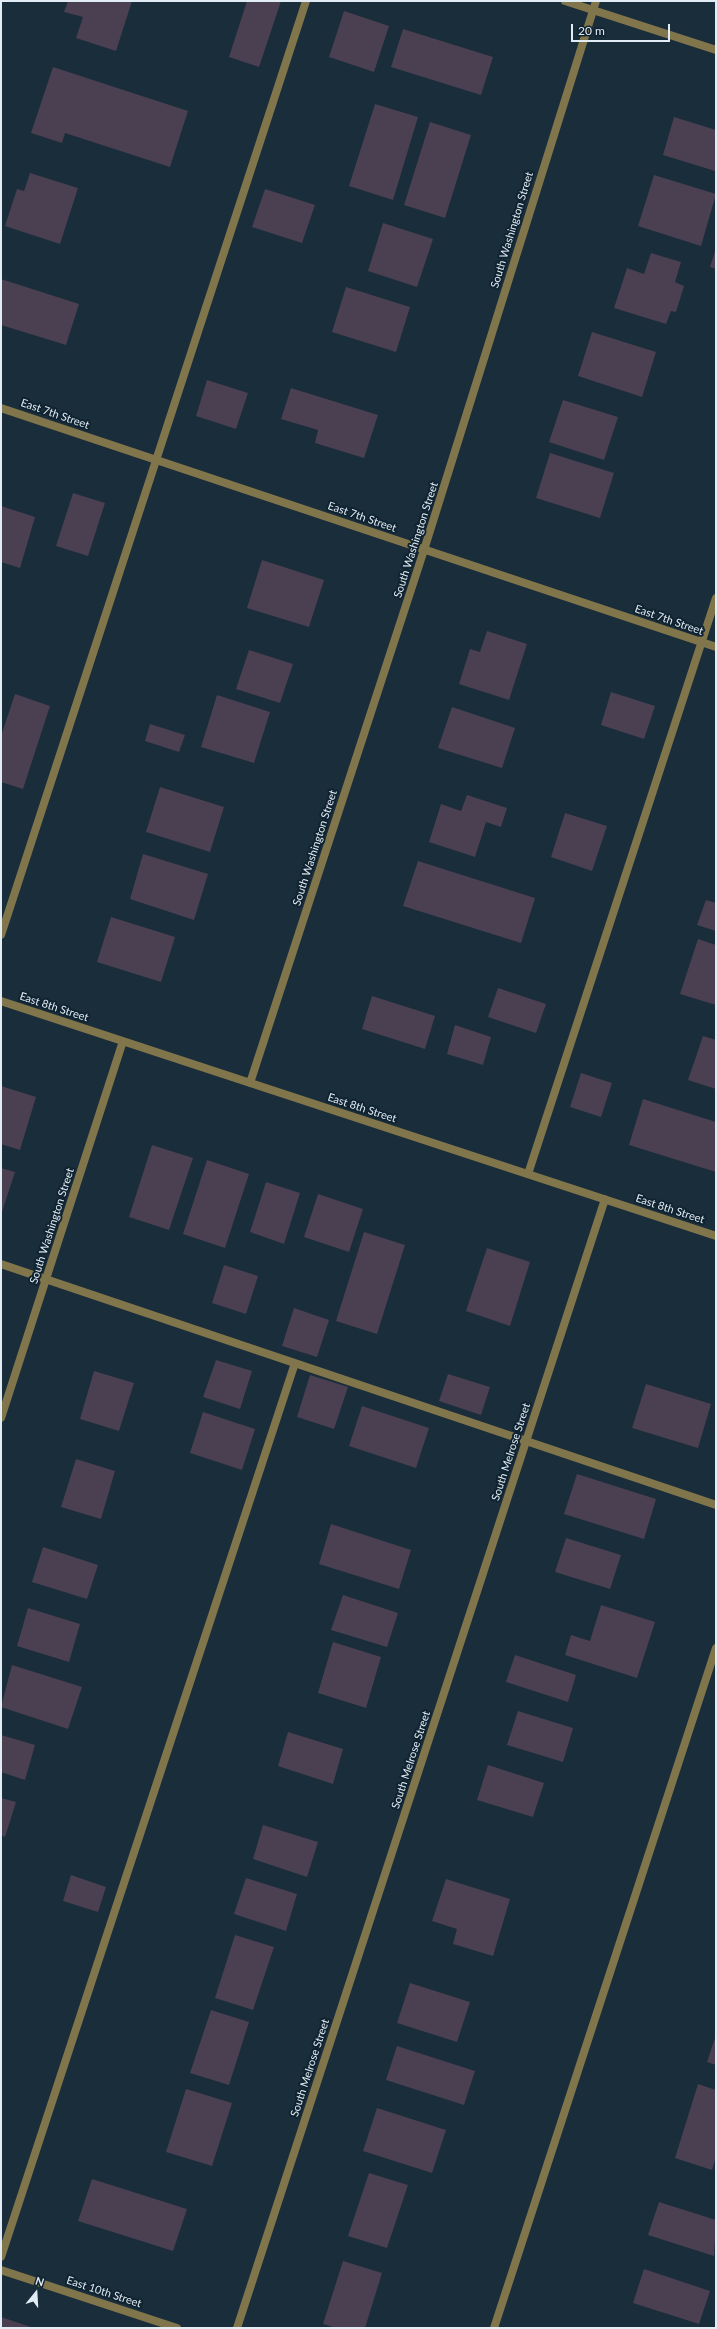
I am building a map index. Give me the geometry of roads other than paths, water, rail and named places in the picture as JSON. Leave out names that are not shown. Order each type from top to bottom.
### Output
[{"type":"street","points":[[1,935],[306,1]]},
{"type":"street","points":[[565,1],[716,50]]},
{"type":"street","name":"South Washington Street","points":[[250,1083],[424,550],[596,1]]},
{"type":"street","name":"East 7th Street","points":[[1,408],[716,648]]},
{"type":"street","points":[[528,1174],[716,598]]},
{"type":"street","name":"East 8th Street","points":[[1,1001],[716,1236]]},
{"type":"street","name":"South Washington Street","points":[[1,1418],[123,1041]]},
{"type":"street","name":"South Melrose Street","points":[[237,2328],[605,1199]]},
{"type":"street","points":[[1,1264],[716,1505]]},
{"type":"street","points":[[1,2257],[295,1363]]},
{"type":"street","points":[[494,2328],[716,1648]]},
{"type":"street","name":"East 10th Street","points":[[1,2270],[177,2328]]}]
